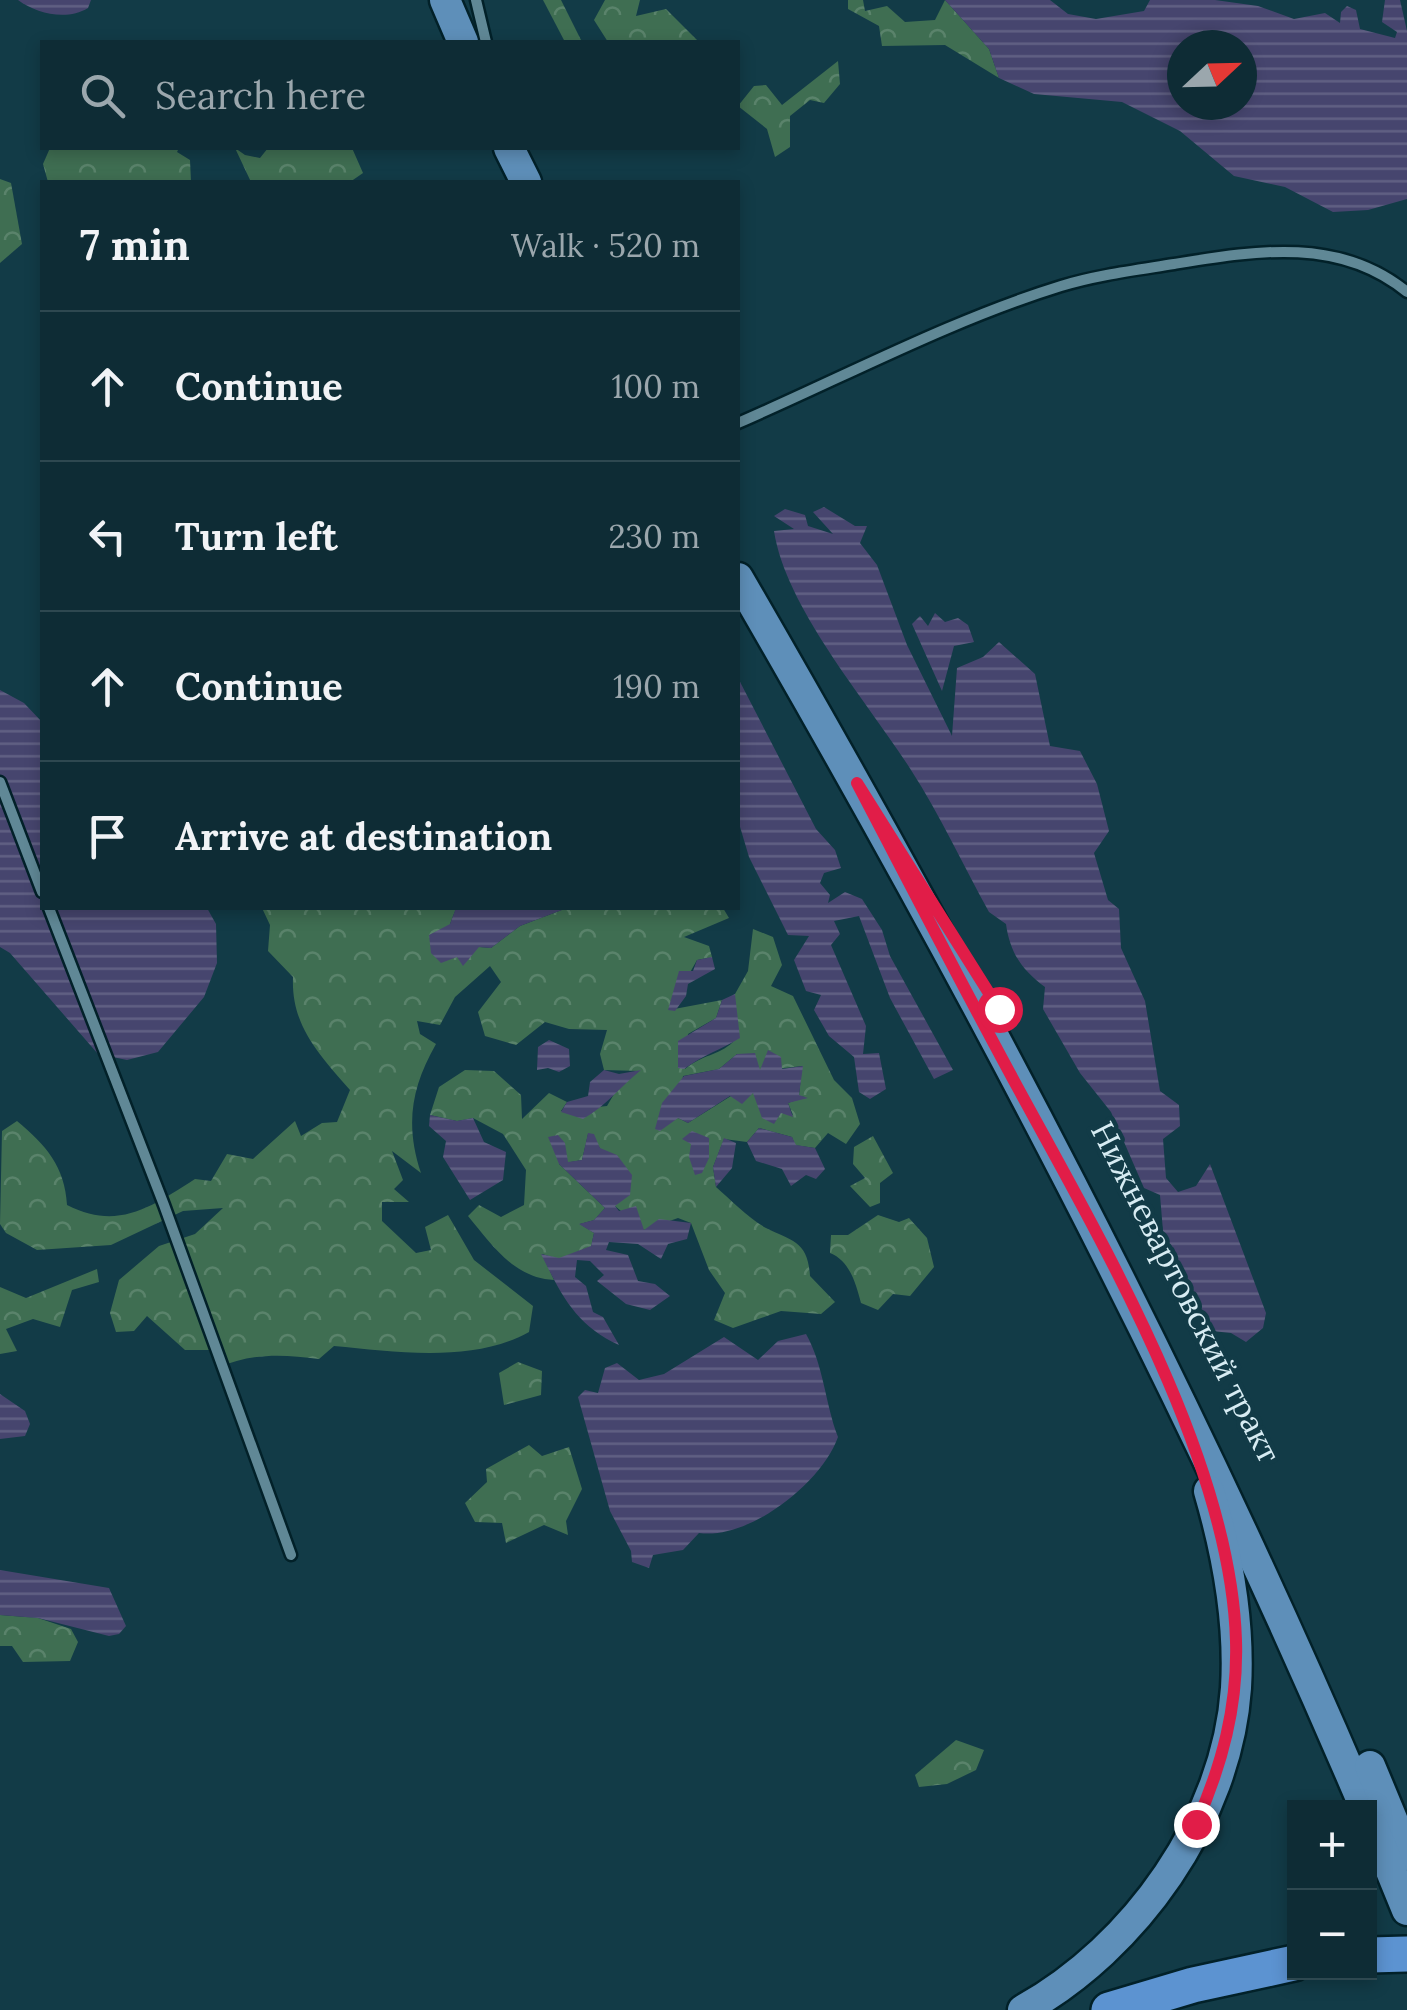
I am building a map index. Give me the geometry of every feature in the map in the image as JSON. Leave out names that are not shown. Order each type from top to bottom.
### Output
[{"type":"highway","points":[[1377,1954],[1407,1954]]},
{"type":"highway","points":[[1109,2010],[1193,1985],[1287,1965]]},
{"type":"main road","points":[[445,0],[463,40]]},
{"type":"main road","points":[[510,150],[525,180]]},
{"type":"main road","name":"Нижневартовский тракт","points":[[740,581],[857,783],[999,1009],[1188,1367],[1313,1632],[1407,1856]]},
{"type":"main road","name":"Нижневартовский тракт","points":[[857,783],[1223,1486],[1360,1800]]},
{"type":"main road","points":[[1023,2010],[1109,1946],[1174,1865],[1214,1783],[1236,1692],[1234,1608],[1222,1537],[1208,1490],[1143,1326]]},
{"type":"main road","points":[[1377,1836],[1407,1910]]},
{"type":"lane","points":[[476,0],[486,40]]},
{"type":"lane","points":[[740,421],[1012,304],[1064,285],[1139,270],[1253,251],[1321,252],[1380,270],[1407,292]]},
{"type":"lane","points":[[0,782],[40,887]]},
{"type":"lane","points":[[49,910],[157,1187],[290,1555]]},
{"type":"green space","points":[[543,0],[561,0],[581,40],[564,40]]},
{"type":"green space","points":[[605,0],[640,0],[636,16],[666,9],[697,40],[607,40],[594,20]]},
{"type":"green space","points":[[848,0],[863,0],[865,11],[887,6],[905,22],[935,20],[945,0],[989,49],[999,78],[945,45],[882,46],[879,26],[848,9]]},
{"type":"green space","points":[[838,61],[840,84],[824,103],[810,100],[790,116],[790,147],[775,157],[767,129],[740,104],[754,86],[766,85],[782,105]]},
{"type":"green space","points":[[49,150],[178,150],[190,160],[191,180],[47,180],[43,164]]},
{"type":"green space","points":[[236,150],[260,158],[266,150],[353,150],[363,173],[353,180],[250,180]]},
{"type":"green space","points":[[0,179],[11,183],[22,244],[0,263]]},
{"type":"green space","points":[[263,910],[455,910],[450,924],[479,947],[491,948],[520,926],[562,910],[724,910],[729,918],[684,937],[709,946],[712,957],[697,960],[669,1010],[722,1000],[716,1018],[688,1034],[685,1069],[733,1042],[735,994],[748,971],[753,929],[773,937],[782,965],[771,986],[793,996],[834,1080],[852,1098],[860,1124],[846,1144],[828,1133],[815,1148],[795,1145],[792,1137],[759,1128],[747,1142],[724,1139],[713,1167],[716,1187],[759,1224],[797,1244],[806,1256],[810,1276],[835,1302],[821,1314],[781,1311],[733,1328],[714,1320],[725,1293],[709,1270],[691,1223],[678,1218],[644,1230],[615,1206],[600,1148],[588,1134],[582,1160],[559,1164],[605,1208],[594,1220],[580,1224],[594,1233],[591,1247],[559,1259],[542,1254],[554,1280],[527,1273],[505,1258],[468,1216],[479,1205],[501,1217],[524,1205],[526,1170],[503,1134],[473,1118],[457,1121],[430,1115],[439,1087],[465,1070],[494,1071],[521,1095],[522,1119],[549,1093],[567,1102],[561,1111],[607,1106],[617,1089],[639,1071],[604,1070],[600,1054],[607,1030],[569,1029],[545,1022],[516,1045],[485,1036],[478,1012],[501,982],[490,966],[455,997],[440,1025],[417,1021],[420,1034],[436,1044],[421,1076],[413,1107],[413,1139],[421,1173],[392,1151],[403,1180],[394,1189],[409,1202],[382,1202],[382,1221],[416,1253],[431,1250],[425,1227],[448,1215],[474,1260],[533,1306],[529,1332],[507,1342],[459,1352],[334,1346],[319,1359],[267,1356],[217,1368],[209,1350],[185,1350],[147,1316],[134,1331],[116,1332],[110,1313],[119,1280],[159,1246],[195,1234],[223,1208],[183,1211],[111,1245],[37,1250],[6,1233],[0,1224],[2,1131],[17,1121],[45,1148],[58,1168],[67,1205],[102,1216],[118,1216],[164,1199],[195,1179],[211,1181],[227,1154],[253,1159],[295,1121],[301,1136],[322,1123],[337,1122],[350,1090],[309,1038],[297,1010],[293,977],[268,951],[270,925]],"holes":[[[737,1054],[759,1071],[802,1066],[799,1096],[805,1097],[788,1103],[793,1115],[753,1093],[731,1096],[688,1123],[678,1118],[683,1076],[719,1069]]]},
{"type":"green space","points":[[873,1136],[893,1173],[880,1183],[880,1203],[870,1207],[850,1186],[865,1178],[853,1164],[854,1147]]},
{"type":"green space","points":[[878,1215],[899,1222],[909,1218],[927,1238],[934,1267],[910,1296],[893,1294],[878,1310],[861,1303],[847,1267],[830,1253],[831,1235],[848,1235]]},
{"type":"green space","points":[[97,1269],[99,1282],[72,1290],[60,1327],[33,1319],[6,1329],[17,1351],[0,1354],[0,1287],[26,1298]]},
{"type":"green space","points":[[518,1362],[542,1371],[541,1395],[504,1405],[499,1373]]},
{"type":"green space","points":[[529,1445],[542,1456],[569,1447],[582,1489],[566,1521],[568,1535],[544,1525],[506,1543],[502,1523],[475,1522],[465,1503],[487,1482],[486,1469]]},
{"type":"green space","points":[[0,1615],[38,1618],[71,1629],[78,1642],[70,1661],[23,1662],[12,1646],[0,1646]]},
{"type":"green space","points":[[956,1740],[984,1750],[976,1770],[947,1784],[919,1787],[915,1775]]},
{"type":"shaded area","points":[[18,0],[91,0],[88,8],[62,15],[34,9]]},
{"type":"shaded area","points":[[945,0],[1050,0],[1068,14],[1096,19],[1144,11],[1150,0],[1215,0],[1258,6],[1294,19],[1325,13],[1340,23],[1341,12],[1347,6],[1356,10],[1360,29],[1395,38],[1397,32],[1382,22],[1385,0],[1400,0],[1407,31],[1407,199],[1368,210],[1333,212],[1285,187],[1234,176],[1180,131],[1122,102],[1034,94],[999,78],[989,49]]},
{"type":"shaded area","points":[[824,507],[855,526],[867,526],[860,543],[877,565],[907,645],[952,736],[957,668],[983,657],[999,642],[1035,674],[1050,746],[1080,751],[1097,784],[1109,831],[1094,853],[1108,900],[1119,909],[1121,948],[1145,1001],[1160,1091],[1179,1105],[1180,1126],[1163,1139],[1166,1178],[1178,1192],[1196,1186],[1210,1164],[1266,1313],[1263,1328],[1246,1342],[1231,1333],[1212,1331],[1163,1231],[1160,1195],[1144,1188],[1111,1112],[1080,1073],[1043,1009],[1045,987],[1018,960],[1006,924],[989,912],[922,787],[831,654],[794,592],[774,531],[794,529],[774,516],[785,509],[805,515],[808,526],[833,534],[813,512]]},
{"type":"shaded area","points":[[935,613],[945,622],[958,618],[968,625],[974,642],[954,646],[942,691],[912,624],[920,616],[928,626]]},
{"type":"shaded area","points":[[740,682],[816,829],[835,850],[841,868],[824,873],[820,883],[830,895],[828,903],[845,892],[862,899],[882,930],[890,956],[953,1070],[934,1079],[890,998],[859,916],[834,921],[840,934],[831,945],[866,1026],[863,1054],[879,1053],[886,1089],[870,1099],[859,1092],[854,1057],[829,1036],[814,1010],[821,995],[806,991],[794,960],[809,936],[788,935],[749,857],[740,827]]},
{"type":"shaded area","points":[[0,690],[24,703],[40,720],[40,910],[208,910],[216,924],[217,963],[204,997],[158,1052],[127,1060],[98,1054],[10,953],[0,947]]},
{"type":"shaded area","points":[[455,910],[562,910],[520,926],[491,948],[479,947],[463,966],[457,957],[441,963],[431,953],[429,935],[450,924]]},
{"type":"shaded area","points":[[712,957],[715,969],[688,984],[686,996],[675,1011],[668,1010],[679,971],[693,971],[697,960]]},
{"type":"shaded area","points":[[735,994],[740,1038],[684,1069],[678,1068],[678,1041],[716,1018],[722,1000]]},
{"type":"shaded area","points":[[549,1040],[569,1049],[570,1066],[559,1072],[537,1070],[538,1047]]},
{"type":"shaded area","points":[[768,1050],[781,1057],[782,1069],[803,1066],[799,1095],[808,1098],[788,1103],[793,1117],[781,1113],[774,1124],[762,1118],[753,1093],[742,1104],[730,1096],[688,1123],[678,1118],[660,1131],[655,1129],[662,1103],[684,1076],[719,1069],[737,1054],[755,1053],[760,1070]]},
{"type":"shaded area","points":[[604,1070],[619,1074],[641,1070],[583,1119],[561,1112],[567,1102],[588,1096],[590,1082]]},
{"type":"shaded area","points":[[430,1115],[457,1121],[473,1118],[484,1142],[506,1152],[503,1180],[470,1200],[443,1157],[446,1141],[429,1126]]},
{"type":"shaded area","points":[[759,1128],[792,1137],[796,1145],[815,1148],[825,1169],[816,1179],[806,1175],[791,1186],[782,1169],[756,1161],[747,1142]]},
{"type":"shaded area","points":[[692,1131],[709,1138],[709,1158],[702,1173],[695,1175],[689,1157],[691,1144],[682,1139]]},
{"type":"shaded area","points":[[588,1133],[594,1134],[600,1148],[617,1155],[632,1175],[630,1195],[615,1206],[619,1211],[636,1206],[644,1230],[659,1219],[691,1223],[687,1239],[668,1244],[661,1259],[638,1244],[609,1242],[606,1250],[628,1255],[638,1281],[655,1284],[670,1296],[650,1310],[626,1304],[597,1281],[604,1275],[590,1261],[577,1260],[575,1277],[586,1286],[593,1312],[603,1317],[619,1345],[580,1318],[541,1254],[559,1258],[591,1246],[594,1233],[579,1224],[594,1220],[605,1208],[559,1164],[548,1137],[558,1135],[565,1143],[568,1162],[582,1160]]},
{"type":"shaded area","points":[[724,1138],[736,1143],[732,1168],[716,1187],[713,1167]]},
{"type":"shaded area","points":[[806,1334],[817,1359],[838,1437],[817,1472],[761,1518],[719,1533],[699,1533],[683,1550],[653,1555],[649,1568],[632,1562],[631,1551],[610,1511],[578,1397],[585,1390],[598,1393],[605,1368],[617,1363],[639,1380],[664,1374],[724,1337],[758,1360],[778,1341]]},
{"type":"shaded area","points":[[0,1394],[25,1411],[30,1424],[25,1436],[0,1439]]},
{"type":"shaded area","points":[[0,1570],[109,1588],[126,1626],[119,1634],[109,1636],[38,1618],[0,1615]]},
{"type":"route","points":[[999,1009],[857,783],[1143,1326],[1208,1490],[1232,1591],[1236,1692],[1226,1744],[1196,1824]]}]
